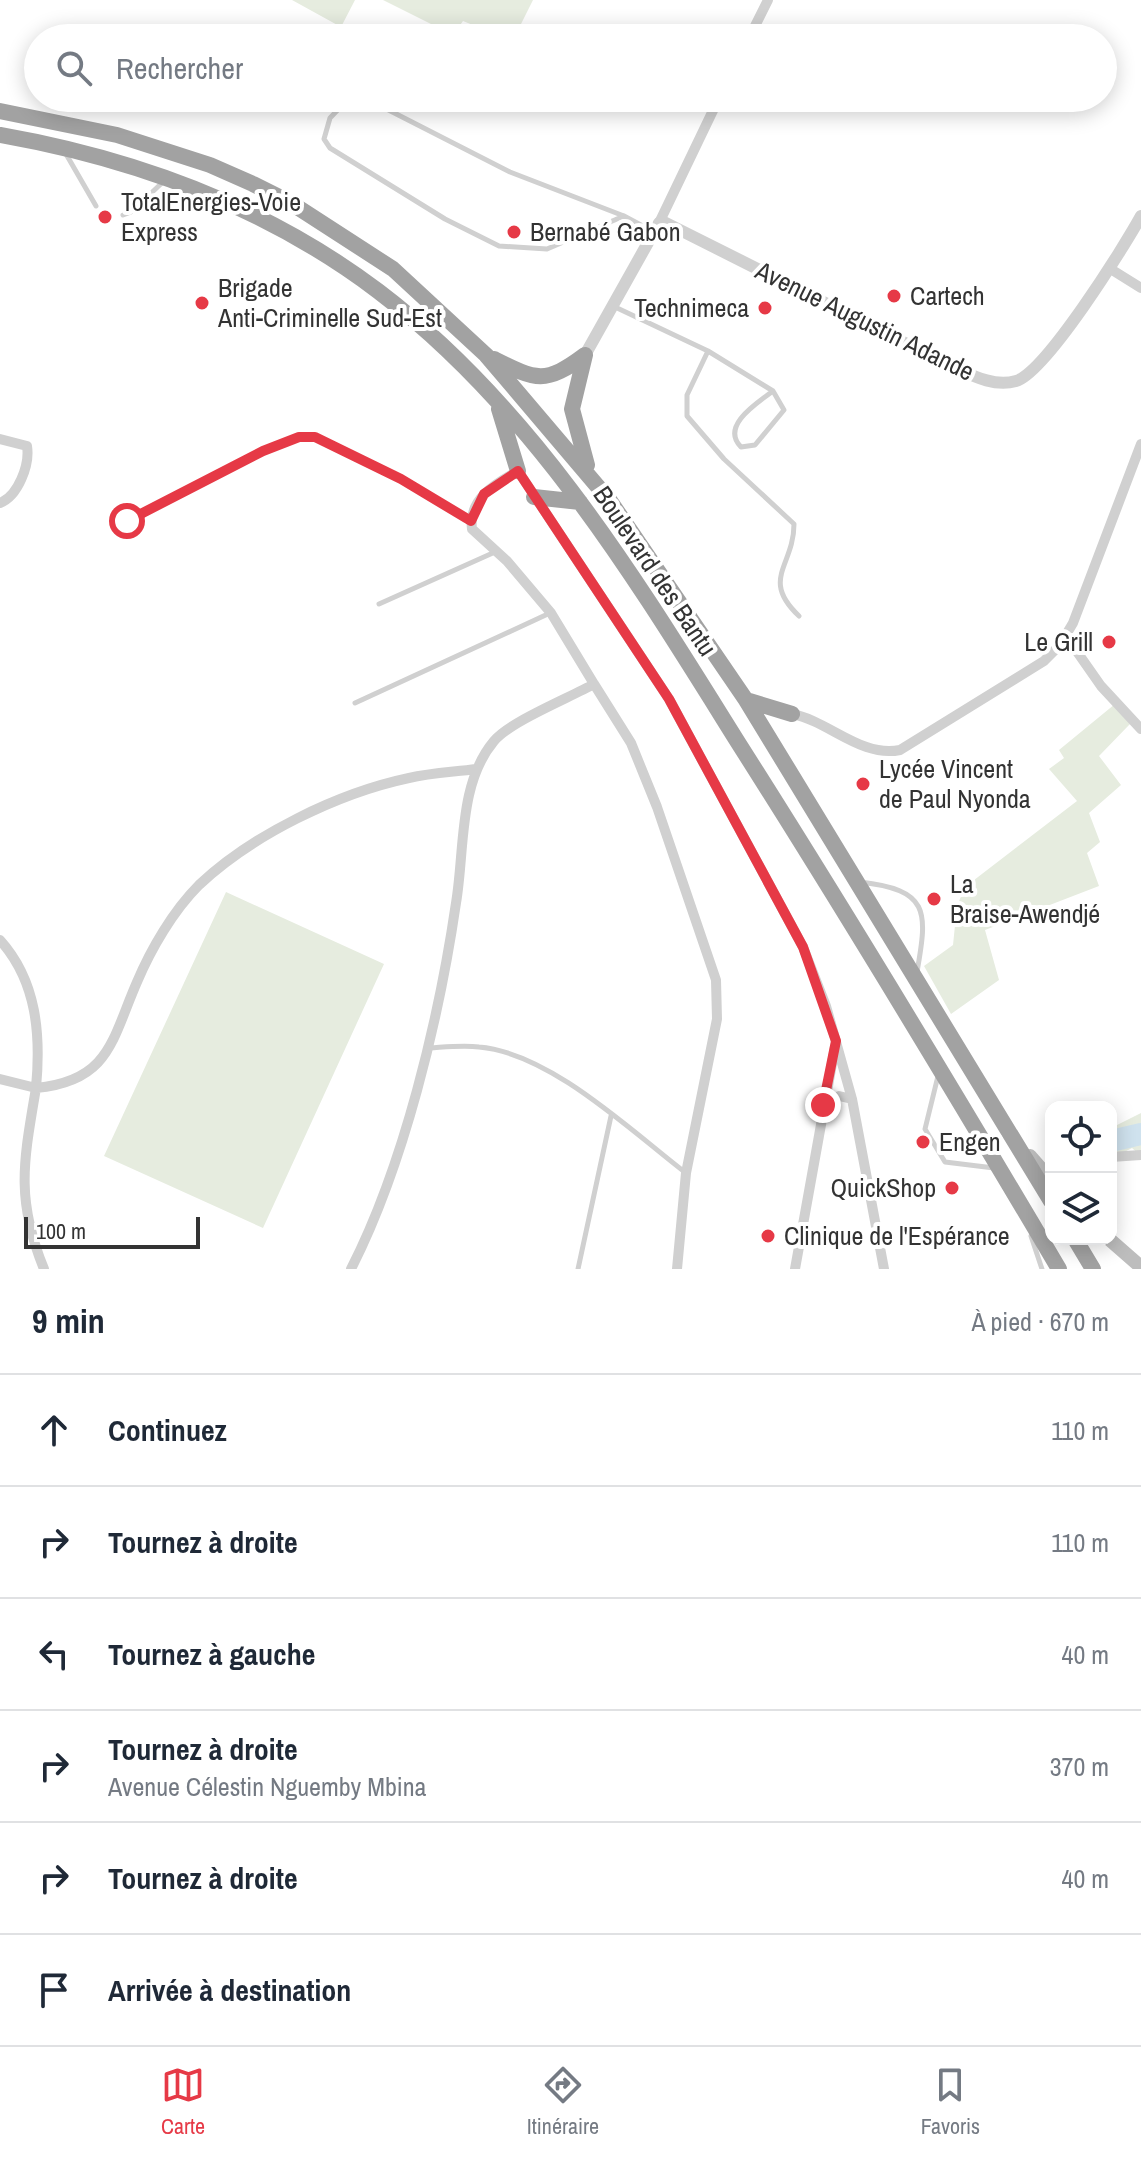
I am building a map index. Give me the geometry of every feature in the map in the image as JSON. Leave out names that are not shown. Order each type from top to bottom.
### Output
[{"type":"highway","name":"Boulevard des Bantu","points":[[0,111],[130,139],[210,165],[253,184],[339,233],[393,269],[486,355],[591,476],[746,700],[1045,1191]]},
{"type":"highway","name":"Boulevard des Bantu","points":[[0,135],[168,178],[240,207],[336,261],[410,317],[498,403],[580,502],[670,634],[778,805],[1059,1269]]},
{"type":"highway","points":[[486,355],[529,376],[544,378],[555,375],[585,355]]},
{"type":"highway","points":[[585,355],[572,409],[591,476]]},
{"type":"highway","points":[[498,403],[518,471]]},
{"type":"highway","points":[[534,497],[580,502]]},
{"type":"highway","points":[[746,700],[792,714]]},
{"type":"highway","points":[[770,741],[776,723],[792,714]]},
{"type":"highway","points":[[1079,1245],[1093,1269]]},
{"type":"main road","points":[[1014,1138],[1045,1173]]},
{"type":"main road","points":[[1116,1245],[1141,1267]]},
{"type":"street","points":[[756,24],[768,0]]},
{"type":"street","points":[[585,355],[657,227],[712,112]]},
{"type":"street","name":"Avenue Augustin Adande","points":[[657,227],[670,223],[947,364],[996,382],[1015,381],[1029,374],[1109,268],[1141,216]]},
{"type":"street","points":[[1109,268],[1141,288]]},
{"type":"street","points":[[0,439],[27,446],[29,455],[15,493],[0,503]]},
{"type":"street","points":[[792,714],[822,723],[872,750],[900,750],[1044,661],[1066,636],[1141,444]]},
{"type":"street","points":[[677,1269],[686,1173],[717,1019],[716,980],[652,794],[620,723],[551,613],[496,551],[478,537],[471,521],[484,494],[518,471],[644,660],[697,747],[803,947],[836,1041],[852,1099],[884,1269]]},
{"type":"street","points":[[1066,636],[1101,686],[1141,729]]},
{"type":"street","points":[[351,1269],[386,1188],[426,1048],[456,904],[476,769],[504,731],[594,684]]},
{"type":"street","points":[[0,1079],[36,1088],[70,1081],[96,1068],[109,1052],[160,937],[198,887],[254,842],[308,814],[381,786],[410,778],[476,769]]},
{"type":"street","points":[[0,940],[18,961],[30,993],[39,1051],[24,1157],[23,1192],[26,1223],[44,1269]]},
{"type":"street","points":[[795,1269],[836,1041]]},
{"type":"street","points":[[823,1105],[839,1096],[852,1099]]},
{"type":"street","points":[[1117,1157],[1141,1155]]},
{"type":"lane","points":[[336,112],[330,118],[324,139],[330,148],[445,219],[499,246],[547,249],[624,216]]},
{"type":"lane","points":[[392,112],[510,172],[657,227]]},
{"type":"lane","points":[[64,149],[96,206]]},
{"type":"lane","points":[[123,215],[131,212],[168,178]]},
{"type":"lane","points":[[614,306],[708,351],[773,391],[784,410],[782,417],[755,445],[741,447],[734,432],[743,414],[773,391]]},
{"type":"lane","points":[[708,351],[687,395],[687,416],[724,459],[794,524],[793,544],[778,583],[780,594],[799,616]]},
{"type":"lane","points":[[127,521],[263,451],[299,437],[315,437],[387,472],[471,521]]},
{"type":"lane","points":[[379,604],[496,551]]},
{"type":"lane","points":[[355,703],[551,613]]},
{"type":"lane","points":[[857,882],[896,886],[908,893],[923,917],[925,927],[915,981]]},
{"type":"lane","points":[[426,1048],[480,1047],[531,1061],[686,1173]]},
{"type":"lane","points":[[939,1072],[925,1129],[945,1162],[999,1169]]},
{"type":"lane","points":[[578,1269],[611,1116]]},
{"type":"lane","points":[[1013,1191],[1042,1269]]},
{"type":"shaded area","points":[[292,0],[355,0],[343,24],[336,24]]},
{"type":"shaded area","points":[[383,0],[533,0],[521,24],[470,24],[463,21],[461,24],[431,24]]},
{"type":"shaded area","points":[[1115,704],[1130,724],[1099,756],[1121,785],[1089,813],[1100,842],[1087,853],[1099,886],[985,930],[999,980],[951,1014],[924,966],[953,945],[957,906],[965,887],[1077,801],[1049,769],[1064,758],[1059,750]]},
{"type":"shaded area","points":[[226,892],[384,964],[263,1228],[104,1156]]},
{"type":"shaded area","points":[[1141,1113],[1141,1156],[1132,1148],[1117,1156],[1117,1125]]},
{"type":"waterway","points":[[1117,1140],[1141,1134]]},
{"type":"place","name":"TotalEnergies-Voie Express","points":[[105,217]]},
{"type":"place","name":"Bernabé Gabon","points":[[514,232]]},
{"type":"place","name":"Cartech","points":[[894,296]]},
{"type":"place","name":"Brigade Anti-Criminelle Sud-Est","points":[[202,303]]},
{"type":"place","name":"Technimeca","points":[[765,308]]},
{"type":"place","name":"Le Grill","points":[[1109,642]]},
{"type":"place","name":"Lycée Vincent de Paul Nyonda","points":[[863,784]]},
{"type":"place","name":"La Braise-Awendjé","points":[[934,899]]},
{"type":"place","name":"Engen","points":[[923,1142]]},
{"type":"place","name":"QuickShop","points":[[952,1188]]},
{"type":"place","name":"Clinique de l'Espérance","points":[[768,1236]]},
{"type":"route","points":[[127,521],[263,451],[299,437],[315,437],[401,479],[471,521],[484,494],[518,471],[669,699],[803,947],[836,1041],[833,1070],[823,1105]]}]
